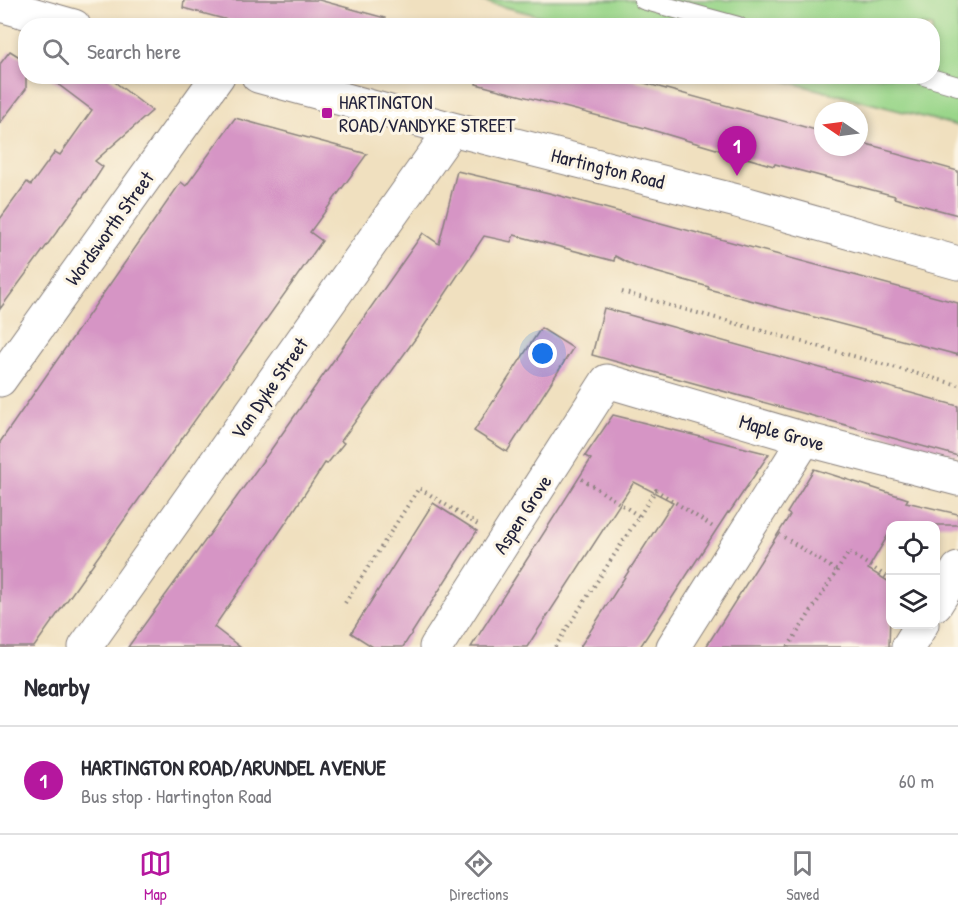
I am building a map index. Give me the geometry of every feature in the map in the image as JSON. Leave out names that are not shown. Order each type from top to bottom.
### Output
[{"type":"street","points":[[0,5],[46,18]]},
{"type":"street","name":"Wordsworth Street","points":[[0,380],[212,84]]},
{"type":"street","name":"Hartington Road","points":[[287,84],[452,129],[737,201],[958,263]]},
{"type":"street","name":"Van Dyke Street","points":[[85,647],[452,129]]},
{"type":"street","name":"Maple Grove","points":[[607,381],[805,439],[958,479]]},
{"type":"street","name":"Aspen Grove","points":[[436,647],[607,381]]},
{"type":"street","points":[[673,647],[805,439]]},
{"type":"street","points":[[940,598],[958,569]]},
{"type":"street","points":[[908,647],[919,629]]},
{"type":"lane","points":[[652,1],[710,18]]},
{"type":"lane","points":[[940,81],[958,86]]},
{"type":"path","points":[[622,292],[958,385]]},
{"type":"path","points":[[555,462],[639,516]]},
{"type":"path","points":[[345,603],[419,488],[504,541]]},
{"type":"path","points":[[555,647],[656,490],[837,571]]},
{"type":"path","points":[[788,647],[849,552],[886,576]]},
{"type":"green space","points":[[478,0],[958,0],[958,126],[796,84],[940,84],[940,18],[548,18]]},
{"type":"building","points":[[184,0],[319,0],[385,18],[220,18],[183,8]]},
{"type":"building","points":[[10,51],[18,56],[18,84],[26,84],[26,89],[0,123],[0,64]]},
{"type":"building","points":[[58,84],[117,84],[152,111],[95,161],[103,167],[0,309],[0,219],[27,182],[31,185],[55,152],[60,155],[92,110]]},
{"type":"building","points":[[476,84],[648,84],[814,130],[814,156],[868,156],[868,144],[958,171],[958,215],[775,164],[774,166],[645,128]]},
{"type":"building","points":[[235,118],[367,154],[310,232],[322,241],[34,647],[0,647],[0,442],[181,182],[186,186]]},
{"type":"building","points":[[457,171],[549,193],[958,303],[958,355],[708,289],[709,287],[634,266],[615,256],[614,261],[514,235],[511,242],[484,236],[418,335],[341,441],[344,443],[327,464],[325,463],[214,627],[240,647],[128,647],[270,451],[423,233],[439,244]]},
{"type":"building","points":[[604,308],[958,406],[958,456],[592,355]]},
{"type":"building","points":[[541,328],[573,348],[507,452],[474,431]]},
{"type":"building","points":[[613,415],[769,454],[728,512],[640,647],[580,647],[673,502],[634,482],[527,647],[471,647],[591,459],[585,456]]},
{"type":"building","points":[[814,469],[908,499],[906,502],[958,514],[958,525],[940,525],[940,521],[886,521],[886,538],[868,569],[886,580],[886,629],[890,629],[889,647],[706,647],[790,515],[787,513]]},
{"type":"building","points":[[433,503],[477,531],[403,647],[373,647],[351,633]]},
{"type":"place","name":"HARTINGTON ROAD/VANDYKE STREET","points":[[327,113]]},
{"type":"place","name":"HARTINGTON ROAD/ARUNDEL AVENUE","points":[[737,176]]}]
